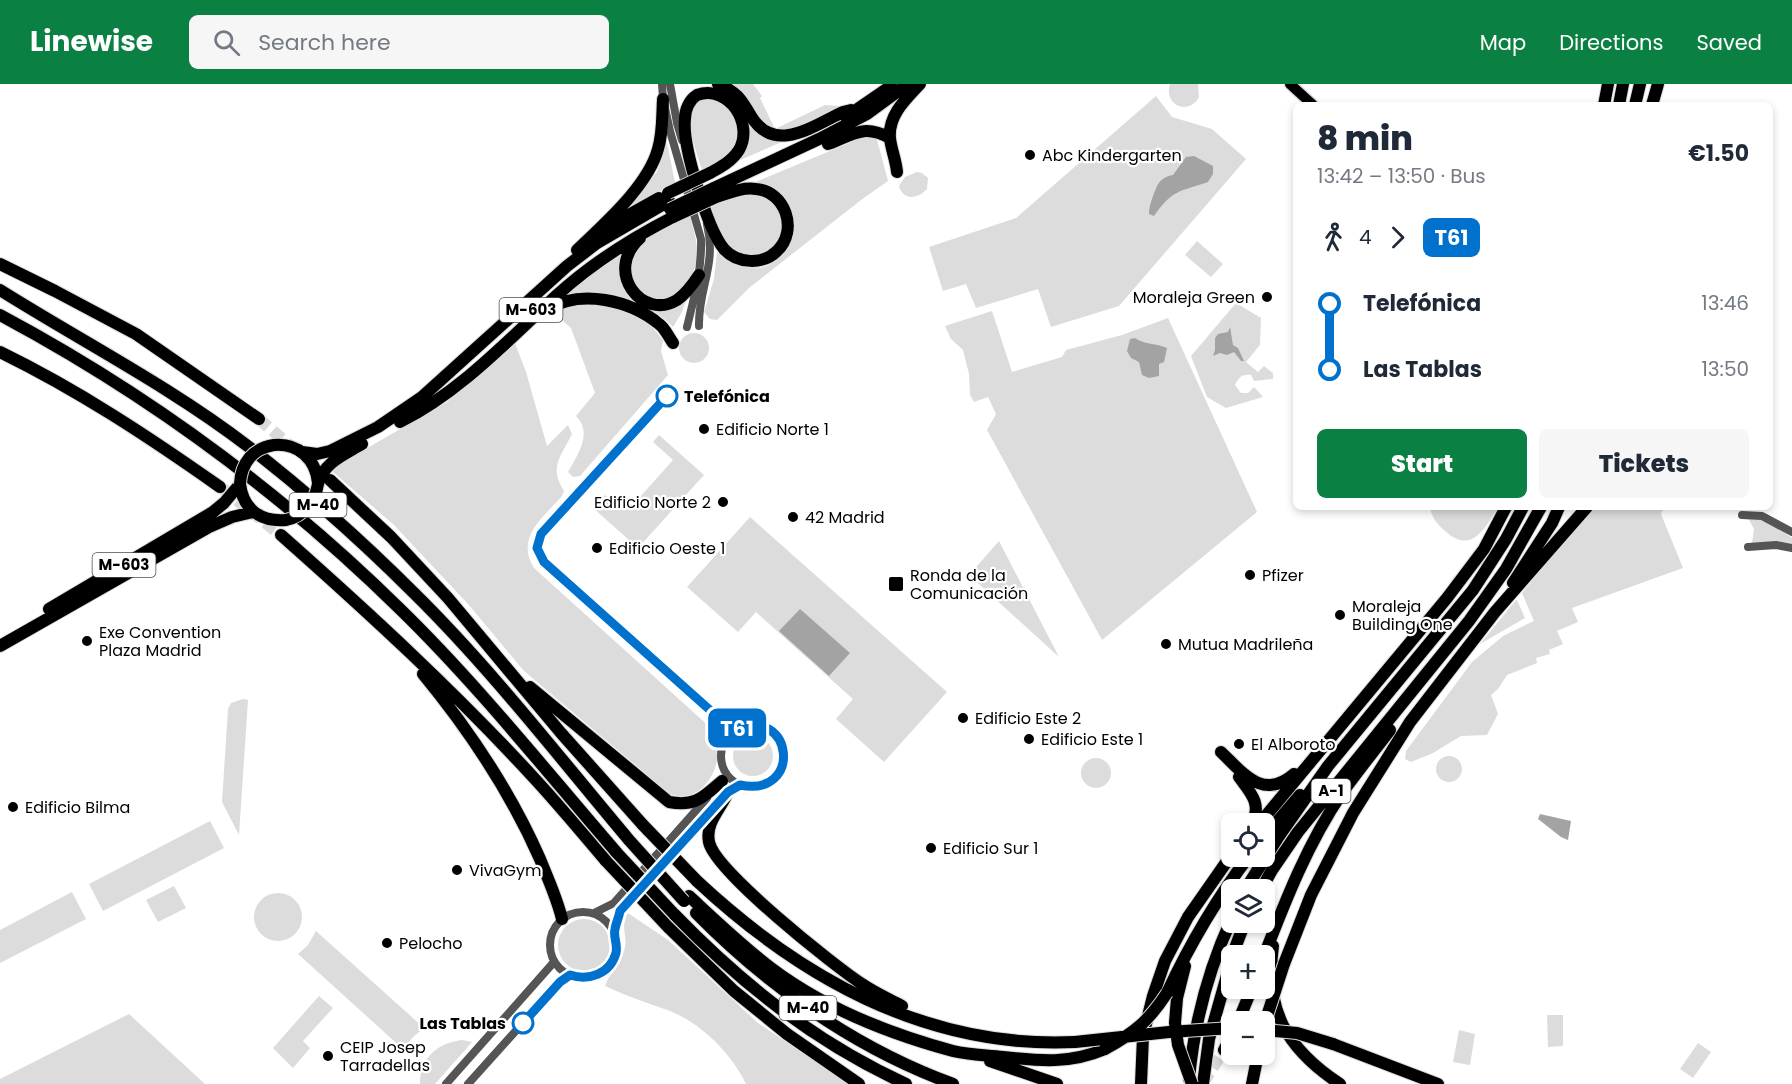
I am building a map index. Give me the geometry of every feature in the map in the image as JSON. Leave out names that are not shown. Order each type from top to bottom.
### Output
[{"type":"highway","points":[[718,84],[732,90],[742,100],[760,128],[770,135],[785,137],[843,112],[863,111]]},
{"type":"highway","points":[[828,144],[852,129],[863,111],[894,84]]},
{"type":"highway","points":[[581,246],[620,219],[670,205],[819,139],[908,84]]},
{"type":"highway","points":[[902,169],[890,138],[894,116],[920,84]]},
{"type":"highway","points":[[1605,102],[1608,84]]},
{"type":"highway","points":[[1620,102],[1623,84]]},
{"type":"highway","points":[[1636,102],[1640,84]]},
{"type":"highway","points":[[1653,102],[1658,84]]},
{"type":"highway","points":[[710,92],[723,94],[733,101],[740,110],[743,127],[740,148],[713,184],[758,189],[772,194],[782,204],[788,216],[786,236],[777,251],[766,258],[744,261],[734,257],[725,249],[716,235],[696,183],[684,118],[693,98],[710,92]]},
{"type":"highway","points":[[484,343],[532,291],[618,209],[650,168],[658,150],[662,128],[663,99]]},
{"type":"highway","points":[[400,422],[424,410],[465,380],[557,295],[635,236],[670,205],[713,184],[863,131],[872,130],[890,138]]},
{"type":"highway","points":[[670,205],[632,247],[626,259],[624,272],[627,284],[635,295],[646,302],[661,304],[676,301],[699,275]]},
{"type":"highway","name":"M-603","points":[[0,637],[213,512],[240,484],[242,468],[252,454],[260,449],[274,445],[287,445],[302,452],[317,454],[330,451],[378,427],[422,397],[567,266],[597,243],[670,205]]},
{"type":"highway","name":"M-603","points":[[0,646],[209,527],[232,517],[253,512],[270,520],[286,520],[298,516],[309,506],[323,471],[333,461],[400,422],[435,396],[571,273],[602,248],[670,205]]},
{"type":"highway","points":[[0,264],[136,334],[259,419]]},
{"type":"highway","points":[[0,290],[37,313]]},
{"type":"highway","name":"M-40","points":[[0,296],[37,313],[144,375],[248,447],[347,529],[416,595],[499,684],[632,838],[755,969],[810,1010],[882,1054],[953,1084]]},
{"type":"highway","points":[[534,318],[554,306],[572,301],[595,299],[619,303],[643,312],[661,325],[673,343]]},
{"type":"highway","name":"M-40","points":[[0,315],[124,387],[213,448],[310,525],[401,610],[484,698],[674,914],[747,985],[807,1029],[873,1069],[906,1084]]},
{"type":"highway","points":[[0,323],[124,387]]},
{"type":"highway","points":[[0,352],[91,400],[220,487]]},
{"type":"highway","points":[[302,452],[314,465],[318,484]]},
{"type":"highway","points":[[330,480],[391,537],[448,598],[594,772],[697,881],[728,910],[769,942],[816,972],[863,998],[907,1016],[970,1034],[1005,1040],[1042,1044],[1221,1029]]},
{"type":"highway","points":[[240,484],[243,500],[253,512]]},
{"type":"highway","points":[[1268,813],[1447,598],[1455,582],[1503,510]]},
{"type":"highway","name":"A-1","points":[[1252,879],[1328,766],[1473,590],[1506,539],[1521,510]]},
{"type":"highway","name":"A-1","points":[[1267,879],[1298,832],[1469,621],[1506,569],[1539,510]]},
{"type":"highway","points":[[1495,612],[1552,523],[1558,510]]},
{"type":"highway","points":[[1270,1011],[1284,964],[1311,895],[1370,783],[1410,722],[1495,612],[1584,510]]},
{"type":"highway","points":[[281,535],[382,625],[459,700],[534,778],[606,861],[668,927],[734,991],[787,1034],[860,1084]]},
{"type":"highway","points":[[382,625],[451,708],[484,754],[533,844],[554,893],[561,919]]},
{"type":"highway","points":[[487,644],[538,694],[669,802],[691,804],[702,798],[723,776]]},
{"type":"highway","points":[[1268,945],[1283,905],[1320,830],[1342,793],[1392,728],[1408,698]]},
{"type":"highway","points":[[1256,813],[1256,801],[1221,752],[1252,781],[1270,785],[1280,784],[1291,777],[1323,746]]},
{"type":"highway","points":[[1275,824],[1304,789],[1328,766]]},
{"type":"highway","points":[[1344,830],[1374,789]]},
{"type":"highway","points":[[728,792],[710,825],[709,841],[718,859],[763,904],[810,945],[862,985],[903,1007],[970,1034]]},
{"type":"highway","points":[[1141,1084],[1143,1036],[1165,961],[1188,917],[1223,867]]},
{"type":"highway","points":[[955,1051],[1024,1059],[1068,1061],[1090,1056],[1133,1034],[1167,993],[1193,942],[1241,867]]},
{"type":"highway","points":[[1300,868],[1274,945],[1270,971],[1272,993],[1286,1035],[1311,1063],[1340,1084]]},
{"type":"highway","points":[[687,898],[774,970],[851,1015],[1056,1084]]},
{"type":"highway","points":[[1190,1084],[1202,1008],[1212,968],[1226,933]]},
{"type":"highway","points":[[1190,1084],[1178,1045],[1175,1023],[1177,998],[1193,942]]},
{"type":"highway","points":[[1203,1084],[1209,1039],[1221,996]]},
{"type":"highway","points":[[1275,1028],[1333,1044],[1438,1084]]},
{"type":"highway","points":[[1252,1084],[1256,1065]]},
{"type":"main road","points":[[1290,84],[1310,102]]},
{"type":"street","points":[[662,84],[663,99],[701,239],[702,258],[687,327]]},
{"type":"street","points":[[670,84],[676,123],[696,183],[708,228],[711,251],[709,272],[698,308],[699,327]]},
{"type":"street","points":[[1742,515],[1762,516],[1792,532]]},
{"type":"street","points":[[1748,547],[1776,545],[1792,548]]},
{"type":"street","points":[[594,913],[614,903],[723,776],[721,750],[725,740],[736,729],[751,724],[762,725],[778,736],[783,746],[785,759],[782,770],[772,781],[752,788],[740,785],[723,776]]},
{"type":"street","points":[[614,931],[620,911],[728,792],[740,785]]},
{"type":"street","points":[[577,912],[594,913],[610,923],[617,941],[616,952],[606,970],[588,978],[570,975],[554,962],[549,947],[551,937],[561,919],[577,912]]},
{"type":"street","points":[[446,1084],[554,962]]},
{"type":"street","points":[[468,1084],[560,982],[570,975]]},
{"type":"shaded area","points":[[727,84],[753,84],[762,96],[760,98],[775,129],[825,105],[840,106],[841,109],[782,134],[769,131]]},
{"type":"shaded area","points":[[1170,84],[1198,84],[1199,97],[1189,106],[1178,106],[1170,98]]},
{"type":"shaded area","points":[[1156,96],[1172,117],[1212,129],[1246,159],[1119,306],[1051,327],[1038,289],[976,308],[966,284],[943,291],[929,247],[1016,218]]},
{"type":"shaded area","points":[[716,97],[736,112],[736,142],[729,155],[702,170],[692,138],[692,112],[699,102]]},
{"type":"shaded area","points":[[750,123],[784,141],[738,161],[748,143]]},
{"type":"shaded area","points":[[866,136],[876,136],[888,181],[749,288],[717,320],[710,319],[704,312],[714,279],[717,252],[743,266],[760,268],[777,260],[788,245],[791,236],[792,217],[788,203],[764,186],[753,183]]},
{"type":"shaded area","points":[[667,142],[675,183],[621,213],[657,172]]},
{"type":"shaded area","points":[[1194,156],[1213,166],[1213,174],[1208,182],[1177,193],[1166,201],[1154,216],[1149,214],[1149,208],[1159,183],[1164,178],[1173,175],[1186,157]]},
{"type":"shaded area","points":[[917,172],[928,178],[927,189],[919,195],[907,196],[899,186],[905,177]]},
{"type":"shaded area","points":[[741,192],[765,194],[781,212],[784,222],[783,232],[772,249],[763,254],[742,255],[732,249],[717,224],[711,207]]},
{"type":"shaded area","points":[[690,216],[697,259],[690,278],[680,291],[667,298],[655,298],[643,294],[634,285],[629,273],[630,259],[638,244],[655,231]]},
{"type":"shaded area","points":[[1197,241],[1223,264],[1211,277],[1185,255]]},
{"type":"shaded area","points":[[626,247],[621,264],[621,275],[624,286],[634,299],[647,303],[686,300],[673,327],[657,313],[626,298],[591,293],[566,295]]},
{"type":"shaded area","points":[[1236,303],[1261,318],[1260,345],[1246,362],[1258,372],[1264,366],[1273,373],[1273,379],[1254,381],[1251,375],[1241,377],[1235,385],[1241,393],[1248,393],[1254,387],[1263,397],[1226,408],[1207,397],[1191,356]]},
{"type":"shaded area","points":[[589,304],[630,314],[657,332],[663,341],[661,351],[668,375],[580,476],[573,477],[568,472],[584,436],[581,423],[576,416],[595,393],[571,328],[554,313],[570,306]]},
{"type":"shaded area","points":[[992,311],[1012,372],[1062,357],[1066,350],[1122,335],[1168,318],[1257,512],[1102,640],[987,430],[996,414],[988,397],[974,402],[970,395],[969,374],[963,350],[951,339],[945,326]]},
{"type":"shaded area","points":[[1230,327],[1233,345],[1238,348],[1244,361],[1241,361],[1234,352],[1213,356],[1215,338],[1218,334],[1228,332]]},
{"type":"shaded area","points":[[694,333],[705,337],[709,348],[705,359],[694,363],[683,359],[679,348],[683,337]]},
{"type":"shaded area","points":[[1135,338],[1167,348],[1164,362],[1159,364],[1159,376],[1149,378],[1142,375],[1139,362],[1131,358],[1127,351],[1130,339]]},
{"type":"shaded area","points":[[515,343],[526,372],[547,446],[568,425],[572,434],[560,456],[557,469],[557,475],[564,491],[534,529],[528,547],[529,557],[534,568],[712,729],[717,740],[716,765],[711,777],[694,794],[683,796],[670,794],[524,671],[468,604],[394,525],[333,472],[338,465],[447,402]]},
{"type":"shaded area","points":[[659,435],[704,475],[638,548],[593,508],[605,495],[613,502],[619,495],[632,506],[673,460],[653,442]]},
{"type":"shaded area","points":[[1496,510],[1482,531],[1470,540],[1454,538],[1440,526],[1431,511]]},
{"type":"shaded area","points":[[1590,510],[1663,510],[1661,514],[1683,568],[1572,608],[1578,622],[1557,631],[1563,644],[1549,650],[1550,654],[1536,658],[1537,663],[1507,675],[1491,695],[1498,714],[1487,735],[1461,736],[1433,753],[1411,762],[1405,759],[1406,751],[1472,662],[1503,636],[1534,621],[1522,593]]},
{"type":"shaded area","points":[[1747,516],[1770,522],[1792,538],[1792,544],[1752,543],[1754,529]]},
{"type":"shaded area","points":[[750,517],[947,692],[884,762],[836,719],[853,699],[756,612],[738,632],[687,587]]},
{"type":"shaded area","points":[[999,541],[1059,657],[969,575]]},
{"type":"shaded area","points":[[1516,600],[1525,618],[1480,644]]},
{"type":"shaded area","points":[[800,609],[850,653],[829,676],[779,631]]},
{"type":"shaded area","points":[[243,699],[248,700],[239,835],[222,802],[228,709],[231,703]]},
{"type":"shaded area","points":[[753,736],[761,737],[767,742],[772,748],[772,764],[767,770],[761,775],[753,776],[745,775],[739,770],[734,764],[733,756],[734,748],[739,742],[745,737]]},
{"type":"shaded area","points":[[1449,756],[1458,760],[1462,769],[1458,778],[1449,782],[1440,778],[1436,769],[1440,760]]},
{"type":"shaded area","points":[[1096,758],[1102,759],[1110,767],[1110,779],[1102,787],[1096,788],[1090,787],[1082,779],[1081,773],[1082,767],[1090,759]]},
{"type":"shaded area","points":[[1540,814],[1571,821],[1568,840],[1538,819]]},
{"type":"shaded area","points":[[210,821],[224,848],[103,911],[89,884]]},
{"type":"shaded area","points":[[174,886],[186,908],[158,922],[146,900]]},
{"type":"shaded area","points":[[72,892],[86,919],[0,963],[0,930]]},
{"type":"shaded area","points":[[273,893],[283,893],[295,900],[302,912],[302,922],[295,934],[283,941],[273,941],[258,930],[254,922],[254,912],[265,897]]},
{"type":"shaded area","points":[[628,913],[668,940],[758,1023],[849,1084],[746,1084],[724,1051],[693,1024],[670,1011],[605,986],[624,951],[624,924]]},
{"type":"shaded area","points":[[584,919],[598,923],[606,931],[610,945],[606,959],[598,967],[584,971],[570,967],[562,959],[558,945],[562,931],[570,923]]},
{"type":"shaded area","points":[[316,931],[424,1028],[412,1038],[404,1050],[298,954],[308,945]]},
{"type":"shaded area","points":[[319,996],[333,1008],[303,1041],[310,1048],[293,1068],[273,1048]]},
{"type":"shaded area","points":[[129,1014],[205,1084],[0,1084],[0,1079]]},
{"type":"shaded area","points":[[1547,1015],[1563,1015],[1563,1046],[1548,1047]]},
{"type":"shaded area","points":[[1459,1030],[1475,1034],[1470,1065],[1453,1062]]},
{"type":"shaded area","points":[[462,1040],[472,1042],[435,1084],[420,1084],[423,1067],[432,1053],[445,1044]]},
{"type":"shaded area","points":[[1698,1043],[1711,1052],[1693,1078],[1680,1069]]},
{"type":"tunnel","points":[[259,419],[295,450]]},
{"type":"tunnel","points":[[223,489],[281,535]]},
{"type":"tunnel","points":[[1203,1083],[1221,1055]]},
{"type":"bus line","name":"T61","points":[[523,1023],[560,982],[570,975],[588,978],[606,970],[616,952],[617,941],[614,931],[620,911],[728,792],[740,785],[752,788],[769,783],[782,770],[785,759],[783,746],[778,736],[771,730],[762,725],[751,724],[736,729],[711,711],[544,562],[537,548],[541,534],[667,396]]},
{"type":"place","name":"Abc Kindergarten","points":[[1030,155]]},
{"type":"place","name":"Moraleja Green","points":[[1267,297]]},
{"type":"place","name":"Telefónica","points":[[667,396]]},
{"type":"place","name":"Edificio Norte 1","points":[[704,429]]},
{"type":"place","name":"Edificio Norte 2","points":[[723,502]]},
{"type":"place","name":"42 Madrid","points":[[793,517]]},
{"type":"place","name":"Edificio Oeste 1","points":[[597,548]]},
{"type":"place","name":"Pfizer","points":[[1250,575]]},
{"type":"place","name":"Ronda de la Comunicación","points":[[896,584]]},
{"type":"place","name":"Moraleja Building One","points":[[1340,615]]},
{"type":"place","name":"Exe Convention Plaza Madrid","points":[[87,641]]},
{"type":"place","name":"Mutua Madrileña","points":[[1166,644]]},
{"type":"place","name":"Edificio Este 2","points":[[963,718]]},
{"type":"place","name":"Edificio Este 1","points":[[1029,739]]},
{"type":"place","name":"El Alboroto","points":[[1239,744]]},
{"type":"place","name":"Edificio Bilma","points":[[13,807]]},
{"type":"place","name":"Edificio Sur 1","points":[[931,848]]},
{"type":"place","name":"VivaGym","points":[[457,870]]},
{"type":"place","name":"Pelocho","points":[[387,943]]},
{"type":"place","name":"Las Tablas","points":[[523,1023]]},
{"type":"place","name":"CEIP Josep Tarradellas","points":[[328,1056]]}]
